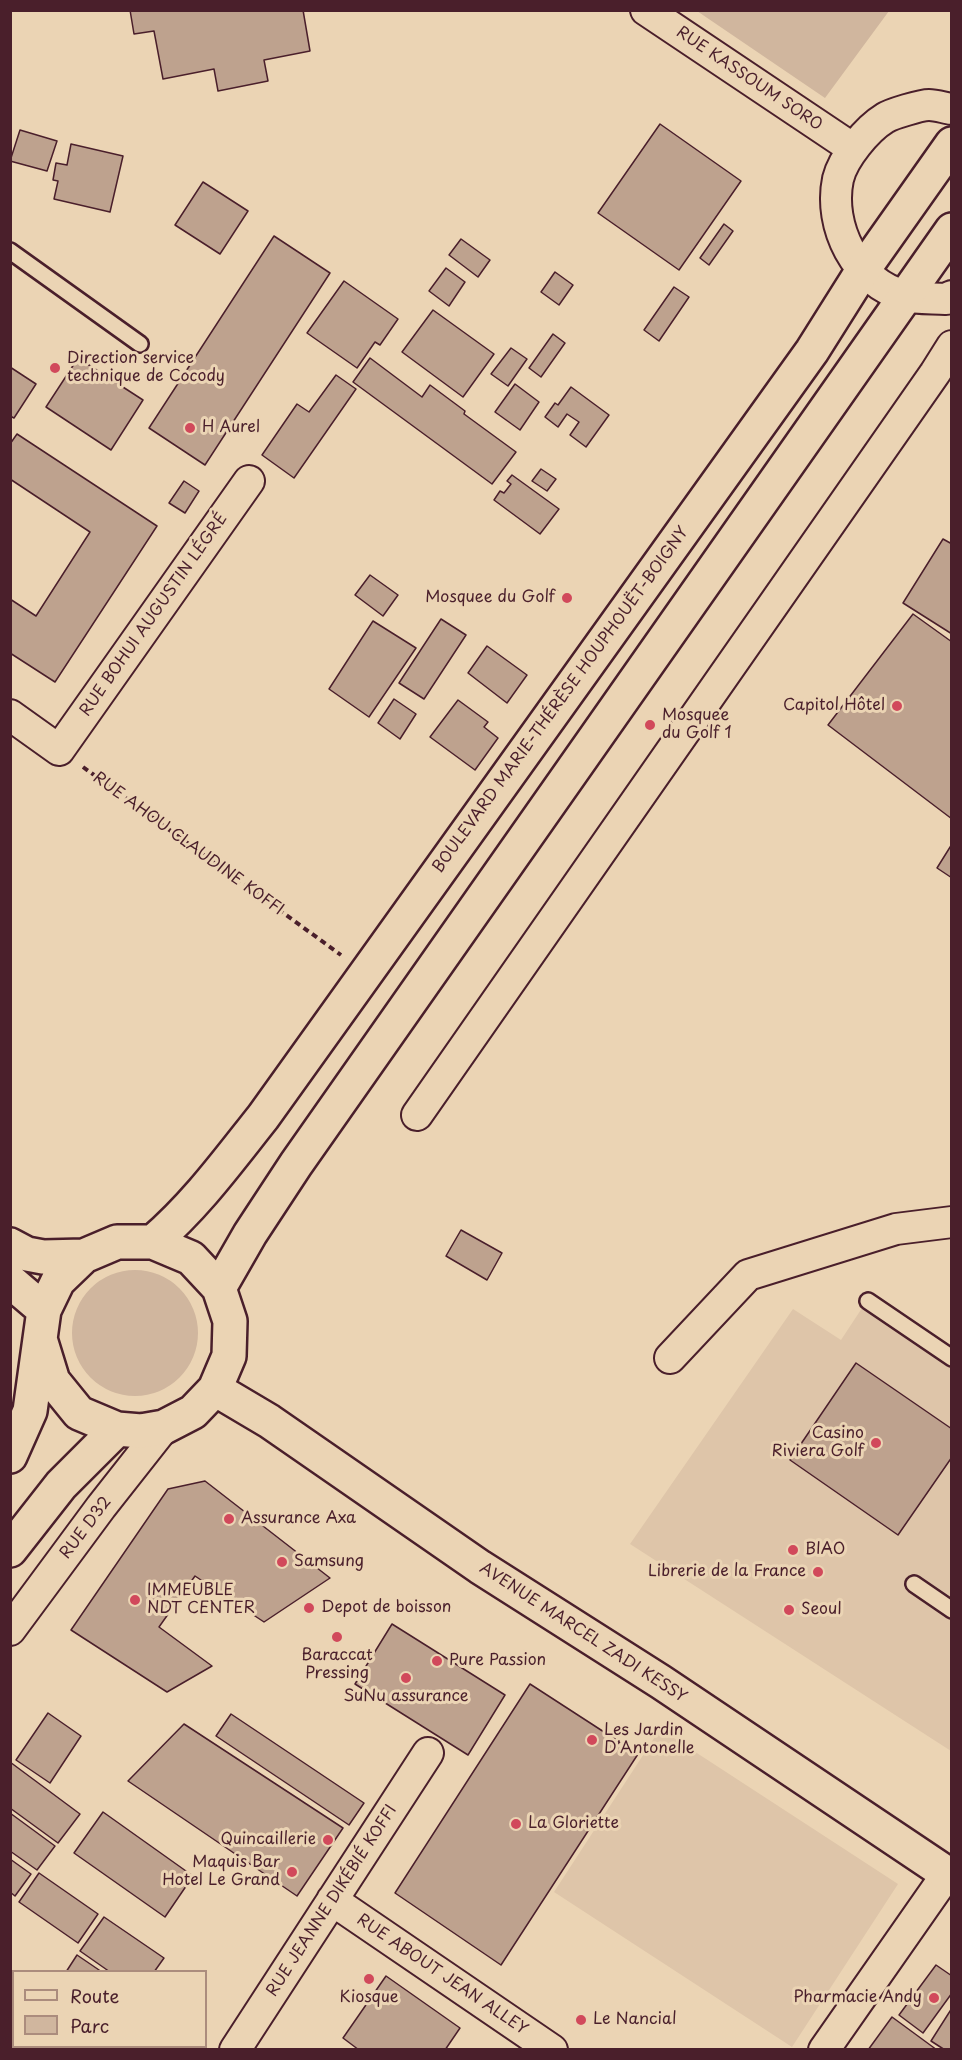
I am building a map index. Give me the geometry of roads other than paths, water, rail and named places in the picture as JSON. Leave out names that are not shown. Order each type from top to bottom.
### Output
[{"type":"main road","name":"BOULEVARD MARIE-THÉRÈSE HOUPHOUËT-BOIGNY","points":[[153,1242],[200,1198],[263,1117],[812,351],[863,270],[951,144]]},
{"type":"main road","points":[[219,1288],[249,1234],[296,1164],[951,230]]},
{"type":"main road","points":[[10,1456],[30,1411],[44,1310],[58,1281],[84,1256],[117,1242],[153,1242],[191,1258],[219,1288],[230,1321],[229,1356],[215,1389],[193,1412],[164,1427],[141,1431],[117,1429],[80,1413],[53,1381],[41,1342]]},
{"type":"main road","points":[[10,1245],[27,1254],[43,1257],[84,1256]]},
{"type":"main road","points":[[10,1281],[44,1310]]},
{"type":"main road","name":"AVENUE MARCEL ZADI KESSY","points":[[215,1389],[269,1420],[480,1568],[661,1682],[950,1873]]},
{"type":"main road","points":[[10,1551],[61,1485],[117,1429]]},
{"type":"street","name":"RUE KASSOUM SORO","points":[[646,10],[852,148]]},
{"type":"street","points":[[951,109],[928,105],[885,117],[852,148],[838,178],[836,211],[845,243],[863,270],[882,286],[905,296],[946,299],[951,297]]},
{"type":"street","points":[[417,1115],[935,374],[951,346]]},
{"type":"street","name":"RUE BOHUI AUGUSTIN LÉGRÉ","points":[[10,715],[59,750],[249,481]]},
{"type":"street","points":[[669,1358],[748,1275],[896,1229],[951,1222]]},
{"type":"street","name":"RUE D32","points":[[10,1630],[101,1507],[164,1427]]},
{"type":"street","name":"RUE JEANNE DIKÉBIÉ KOFFI","points":[[235,2049],[428,1753]]},
{"type":"street","points":[[824,2049],[950,1873]]},
{"type":"street","name":"RUE ABOUT JEAN ALLEY","points":[[332,1899],[552,2049]]},
{"type":"lane","points":[[10,251],[140,344]]},
{"type":"lane","points":[[868,1301],[951,1358]]},
{"type":"lane","points":[[914,1584],[951,1610]]},
{"type":"place","name":"Direction service technique de Cocody","points":[[55,368]]},
{"type":"place","name":"H Aurel","points":[[190,428]]},
{"type":"place","name":"Mosquee du Golf","points":[[567,598]]},
{"type":"place","name":"Capitol Hôtel","points":[[897,706]]},
{"type":"place","name":"Mosquee du Golf 1","points":[[650,725]]},
{"type":"place","name":"Casino Riviera Golf","points":[[876,1443]]},
{"type":"place","name":"Assurance Axa","points":[[229,1519]]},
{"type":"place","name":"BIAO","points":[[793,1550]]},
{"type":"place","name":"Samsung","points":[[282,1562]]},
{"type":"place","name":"Librerie de la France","points":[[818,1572]]},
{"type":"place","name":"IMMEUBLE NDT CENTER","points":[[135,1600]]},
{"type":"place","name":"Depot de boisson","points":[[309,1608]]},
{"type":"place","name":"Seoul","points":[[789,1610]]},
{"type":"place","name":"Baraccat Pressing","points":[[337,1637]]},
{"type":"place","name":"Pure Passion","points":[[437,1661]]},
{"type":"place","name":"SuNu assurance","points":[[406,1678]]},
{"type":"place","name":"Les Jardin D'Antonelle","points":[[592,1740]]},
{"type":"place","name":"La Gloriette","points":[[516,1824]]},
{"type":"place","name":"Quincaillerie","points":[[328,1840]]},
{"type":"place","name":"Maquis Bar Hotel Le Grand","points":[[292,1872]]},
{"type":"place","name":"Kiosque","points":[[369,1979]]},
{"type":"place","name":"Pharmacie Andy","points":[[934,1998]]},
{"type":"place","name":"Le Nancial","points":[[581,2020]]}]
